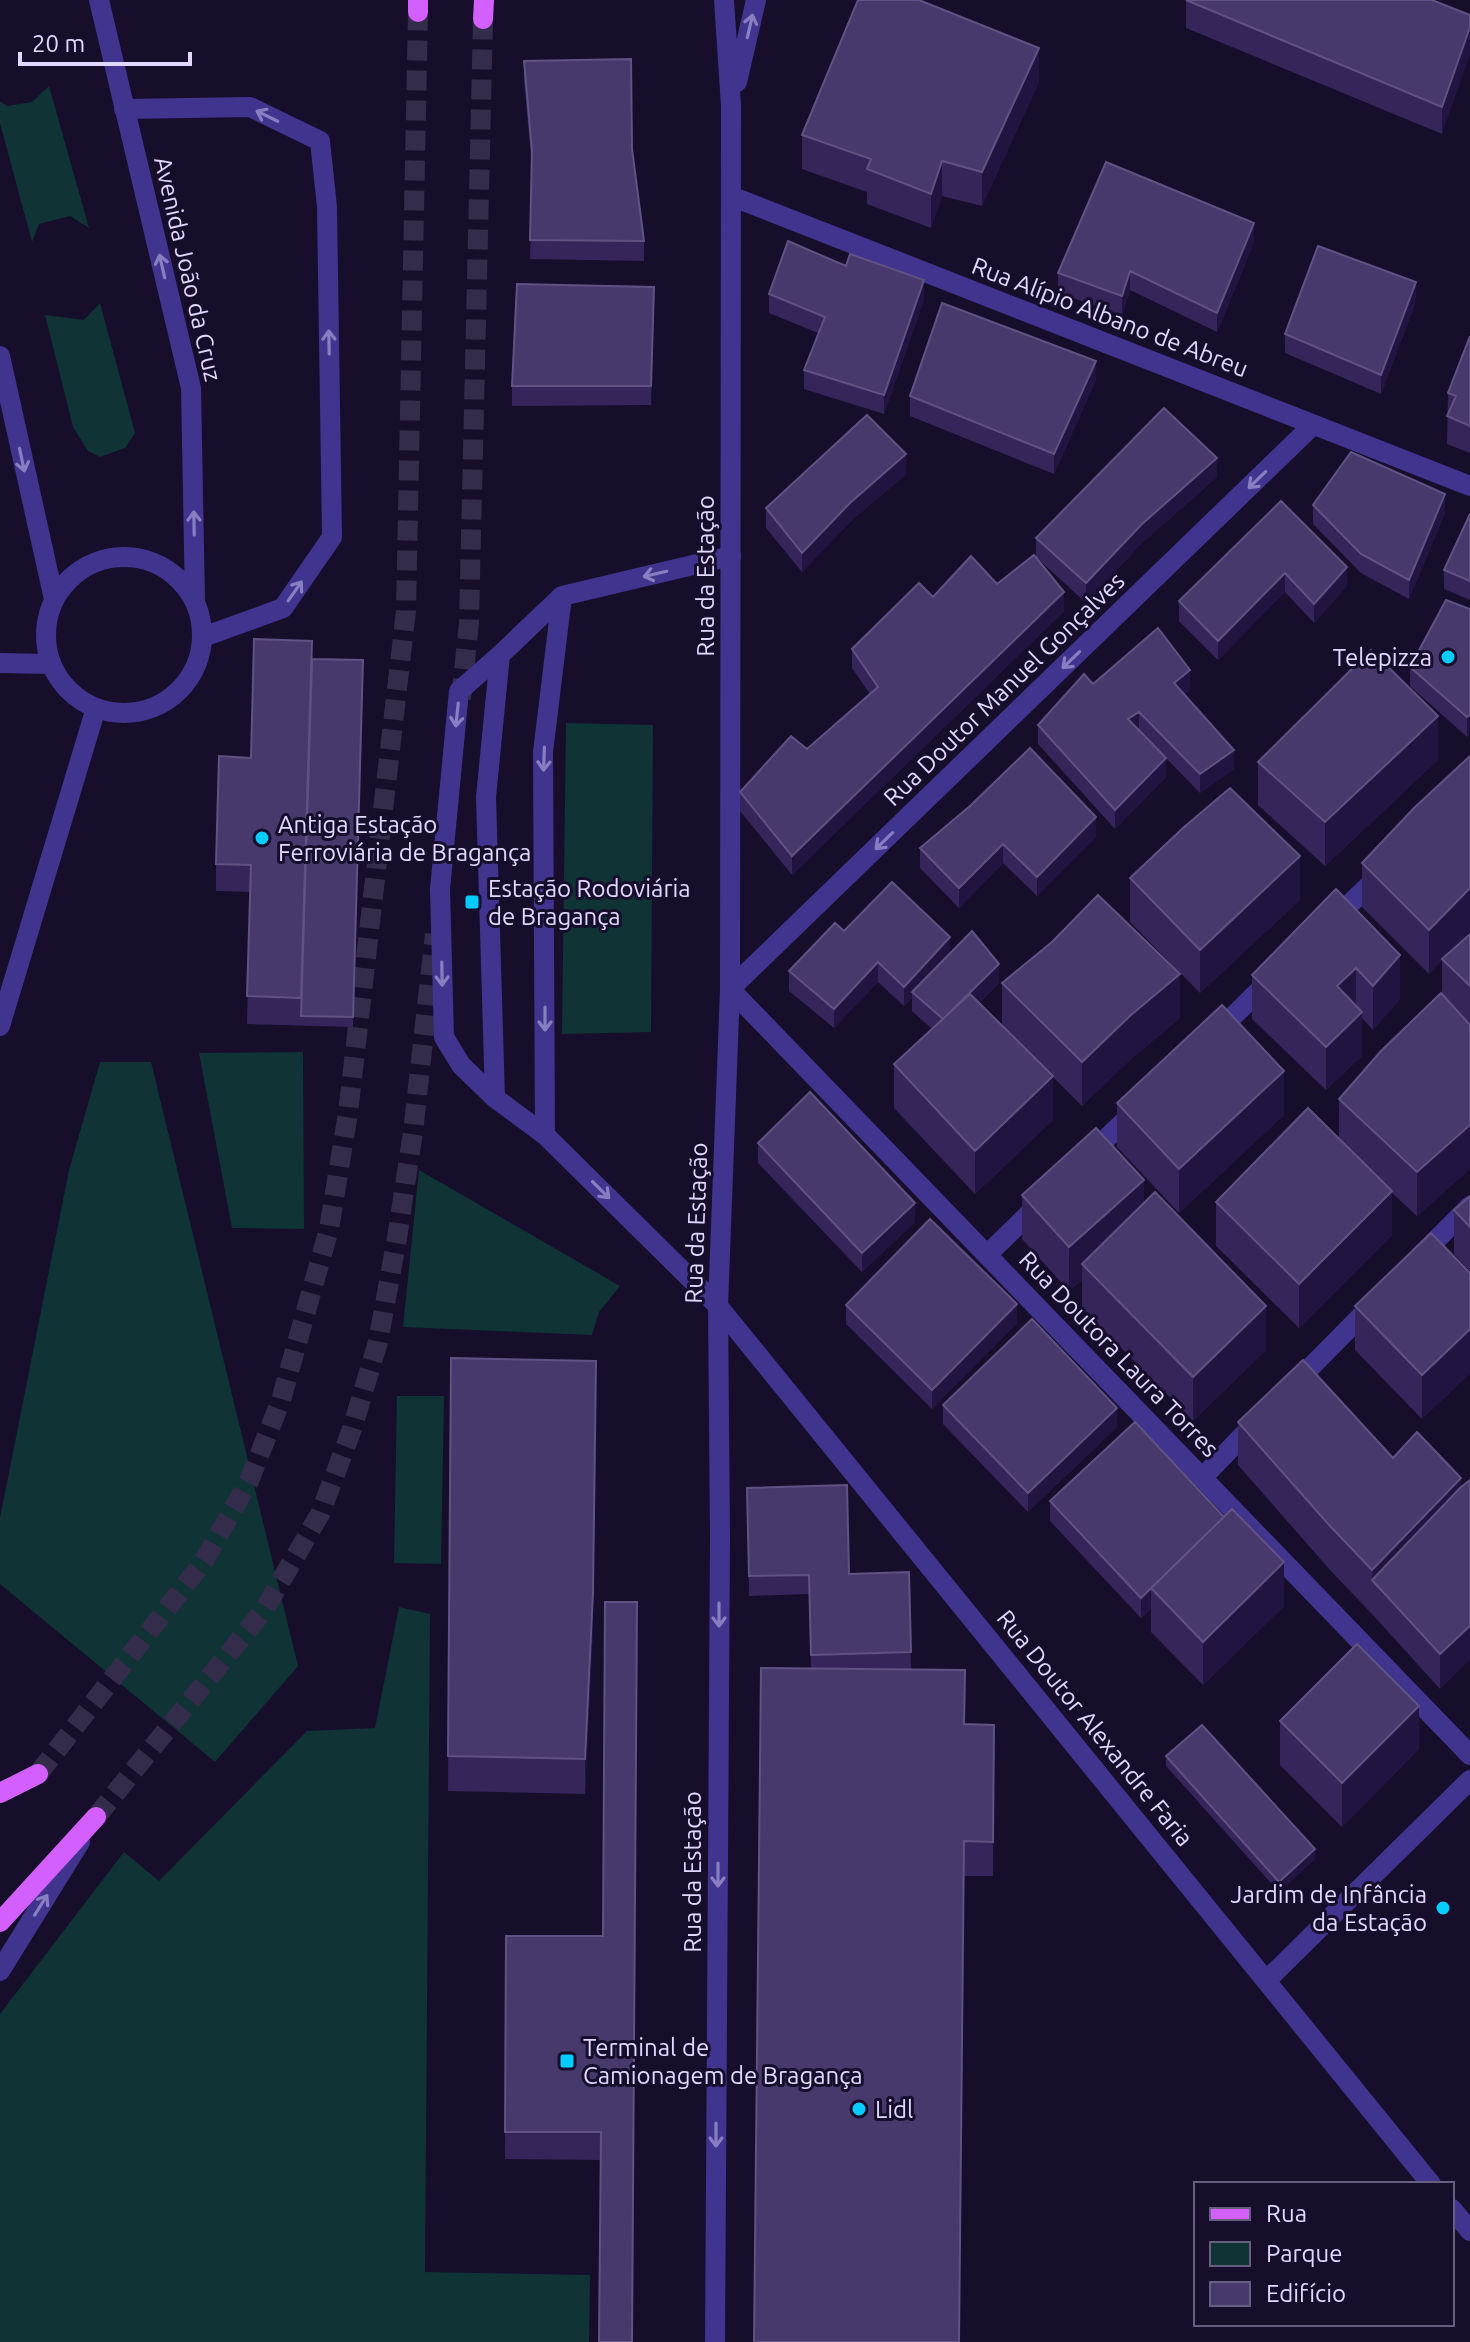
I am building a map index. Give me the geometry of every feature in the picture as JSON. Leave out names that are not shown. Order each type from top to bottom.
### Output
[{"type":"main road","points":[[0,1793],[38,1774]]},
{"type":"main road","points":[[0,1922],[96,1817]]},
{"type":"street","name":"Avenida João da Cruz","points":[[99,0],[191,388],[195,601]]},
{"type":"street","points":[[724,0],[731,106]]},
{"type":"street","points":[[731,106],[756,0]]},
{"type":"street","name":"Rua da Estação","points":[[715,2342],[720,1537],[718,1306],[730,989],[731,106]]},
{"type":"street","points":[[0,356],[54,599],[47,620],[46,642],[51,664],[61,683],[77,698],[96,708],[120,713],[145,711],[168,700],[186,683],[199,661],[203,637],[283,608],[332,537],[327,207],[320,141],[250,107],[124,109]]},
{"type":"street","name":"Rua Alípio Albano de Abreu","points":[[731,196],[1470,486]]},
{"type":"street","name":"Rua Doutor Manuel Gonçalves","points":[[730,989],[1313,425]]},
{"type":"street","points":[[545,1135],[543,752],[562,596],[731,556]]},
{"type":"street","name":"Avenida João da Cruz","points":[[54,599],[69,579],[90,564],[113,557],[138,557],[161,566],[181,581],[195,601],[203,637]]},
{"type":"street","name":"Rua Doutor Alexandre Faria","points":[[562,596],[459,691],[440,889],[444,1037],[461,1065],[495,1098],[545,1135],[718,1306],[1429,2182]]},
{"type":"street","points":[[495,1098],[486,797],[500,655]]},
{"type":"street","points":[[0,663],[51,664]]},
{"type":"street","points":[[0,1026],[96,708]]},
{"type":"street","points":[[1313,939],[1391,863]]},
{"type":"street","points":[[1200,1048],[1290,961]]},
{"type":"street","name":"Rua Doutora Laura Torres","points":[[730,989],[1470,1755]]},
{"type":"street","points":[[1077,1168],[1155,1092]]},
{"type":"street","points":[[987,1255],[1054,1189]]},
{"type":"street","points":[[1202,1478],[1470,1206]]},
{"type":"street","points":[[1267,1980],[1470,1780]]},
{"type":"street","points":[[0,1971],[96,1817]]},
{"type":"street","points":[[1454,2211],[1470,2231]]},
{"type":"green space","points":[[49,86],[89,228],[70,216],[39,224],[32,242],[0,123],[0,101],[7,106],[32,102]]},
{"type":"green space","points":[[100,303],[135,433],[125,448],[100,457],[88,451],[73,427],[45,315],[84,320]]},
{"type":"green space","points":[[566,723],[653,725],[651,1032],[562,1034]]},
{"type":"green space","points":[[303,1052],[304,1229],[232,1228],[199,1053]]},
{"type":"green space","points":[[100,1062],[151,1062],[298,1666],[215,1762],[0,1584],[0,1518],[69,1170]]},
{"type":"green space","points":[[419,1170],[620,1286],[599,1312],[592,1335],[403,1327]]},
{"type":"green space","points":[[397,1396],[444,1396],[441,1564],[394,1563]]},
{"type":"green space","points":[[399,1607],[430,1614],[425,2272],[590,2275],[589,2342],[0,2342],[0,2014],[124,1852],[159,1881],[307,1731],[375,1728]]},
{"type":"building","points":[[858,0],[919,0],[1039,48],[982,172],[942,161],[931,194],[867,169],[871,159],[802,135]]},
{"type":"building","points":[[1186,0],[1432,0],[1470,15],[1470,27],[1442,107]]},
{"type":"building","points":[[631,59],[632,149],[644,241],[530,240],[532,151],[524,61]]},
{"type":"building","points":[[1106,162],[1254,223],[1217,313],[1130,271],[1122,296],[1058,273]]},
{"type":"building","points":[[788,241],[846,266],[850,254],[924,280],[884,395],[804,370],[825,317],[769,294]]},
{"type":"building","points":[[1318,246],[1416,282],[1381,375],[1285,334]]},
{"type":"building","points":[[517,284],[654,287],[651,386],[512,386]]},
{"type":"building","points":[[942,303],[1096,361],[1054,454],[910,396]]},
{"type":"building","points":[[1470,336],[1470,426],[1447,416],[1456,396],[1448,393]]},
{"type":"building","points":[[1164,408],[1217,458],[1142,524],[1086,583],[1036,538]]},
{"type":"building","points":[[867,415],[906,454],[850,503],[802,553],[766,508]]},
{"type":"building","points":[[1351,452],[1445,494],[1409,580],[1361,554],[1313,505]]},
{"type":"building","points":[[1281,501],[1347,567],[1314,604],[1285,573],[1218,641],[1179,601]]},
{"type":"building","points":[[1470,514],[1470,581],[1444,570]]},
{"type":"building","points":[[1034,555],[1064,592],[792,856],[740,792],[791,736],[807,749],[878,687],[852,649],[919,583],[933,597],[971,556],[997,584]]},
{"type":"building","name":"Telepizza","points":[[1446,600],[1470,609],[1470,715],[1467,717],[1410,667]]},
{"type":"building","points":[[1158,628],[1190,670],[1174,683],[1234,750],[1200,774],[1139,712],[1128,719],[1166,758],[1115,810],[1038,725],[1084,674],[1093,684]]},
{"type":"building","name":"Antiga Estação Ferroviária de Bragança","points":[[254,639],[312,641],[301,998],[247,996],[251,865],[216,864],[219,756],[251,758]]},
{"type":"building","points":[[1371,650],[1438,716],[1325,822],[1258,762]]},
{"type":"building","points":[[312,659],[363,660],[353,1017],[301,1016]]},
{"type":"building","points":[[1030,748],[1096,817],[1037,877],[1003,844],[959,888],[920,848],[970,806]]},
{"type":"building","points":[[1470,756],[1470,888],[1429,930],[1362,863],[1414,808]]},
{"type":"building","points":[[1230,788],[1300,856],[1200,950],[1130,878]]},
{"type":"building","points":[[892,882],[950,937],[904,987],[878,962],[834,1009],[789,971],[835,923],[844,931]]},
{"type":"building","points":[[1336,889],[1400,955],[1373,986],[1356,968],[1337,986],[1362,1012],[1326,1047],[1252,975]]},
{"type":"building","points":[[1098,895],[1180,974],[1082,1062],[1002,983],[1052,942]]},
{"type":"building","points":[[972,931],[999,964],[943,1019],[912,992]]},
{"type":"building","points":[[1470,934],[1470,986],[1442,959]]},
{"type":"building","points":[[1441,993],[1470,1025],[1470,1125],[1417,1172],[1339,1099],[1381,1051]]},
{"type":"building","points":[[970,994],[1053,1076],[975,1151],[894,1064]]},
{"type":"building","points":[[1222,1005],[1284,1071],[1179,1169],[1117,1103]]},
{"type":"building","points":[[810,1092],[915,1203],[862,1253],[758,1143]]},
{"type":"building","points":[[1308,1108],[1392,1191],[1299,1284],[1216,1202]]},
{"type":"building","points":[[1096,1128],[1144,1180],[1069,1247],[1022,1195]]},
{"type":"building","points":[[1155,1192],[1266,1306],[1193,1377],[1082,1264]]},
{"type":"building","points":[[1470,1196],[1470,1227],[1454,1210]]},
{"type":"building","points":[[930,1219],[1017,1304],[932,1390],[846,1305]]},
{"type":"building","points":[[1431,1233],[1470,1273],[1470,1329],[1422,1375],[1355,1306]]},
{"type":"building","points":[[1032,1319],[1117,1408],[1028,1493],[943,1405]]},
{"type":"building","points":[[451,1358],[596,1361],[593,1592],[585,1759],[448,1756]]},
{"type":"building","points":[[1303,1360],[1393,1458],[1417,1432],[1461,1478],[1372,1570],[1238,1422]]},
{"type":"building","points":[[1135,1422],[1224,1517],[1141,1598],[1050,1501]]},
{"type":"building","points":[[1470,1480],[1470,1626],[1440,1654],[1372,1580]]},
{"type":"building","points":[[847,1485],[849,1574],[909,1572],[911,1652],[811,1655],[809,1575],[749,1576],[747,1488]]},
{"type":"building","points":[[1232,1509],[1284,1562],[1203,1642],[1151,1588]]},
{"type":"building","points":[[605,1602],[637,1602],[632,2342],[599,2342],[601,2132],[505,2132],[506,1936],[603,1936]]},
{"type":"building","points":[[1357,1644],[1419,1706],[1342,1783],[1280,1721]]},
{"type":"building","name":"Lidl","points":[[761,1668],[965,1670],[964,1724],[994,1725],[993,1842],[964,1841],[959,2342],[754,2342]]},
{"type":"building","points":[[1202,1725],[1315,1849],[1279,1882],[1166,1756]]},
{"type":"tunnel","points":[[38,1774],[204,1561],[249,1481],[281,1400],[329,1229],[348,1113],[406,611],[418,12]]},
{"type":"tunnel","points":[[461,699],[469,623],[483,19]]},
{"type":"tunnel","points":[[96,1817],[264,1610],[320,1514],[352,1429],[378,1342],[413,1132],[435,934]]},
{"type":"place","name":"Telepizza","points":[[1448,657]]},
{"type":"place","name":"Antiga Estação Ferroviária de Bragança","points":[[262,838]]},
{"type":"place","name":"Estação Rodoviária de Bragança","points":[[472,902]]},
{"type":"place","name":"Jardim de Infância da Estação","points":[[1443,1908]]},
{"type":"place","name":"Terminal de Camionagem de Bragança","points":[[567,2061]]},
{"type":"place","name":"Lidl","points":[[859,2109]]}]
